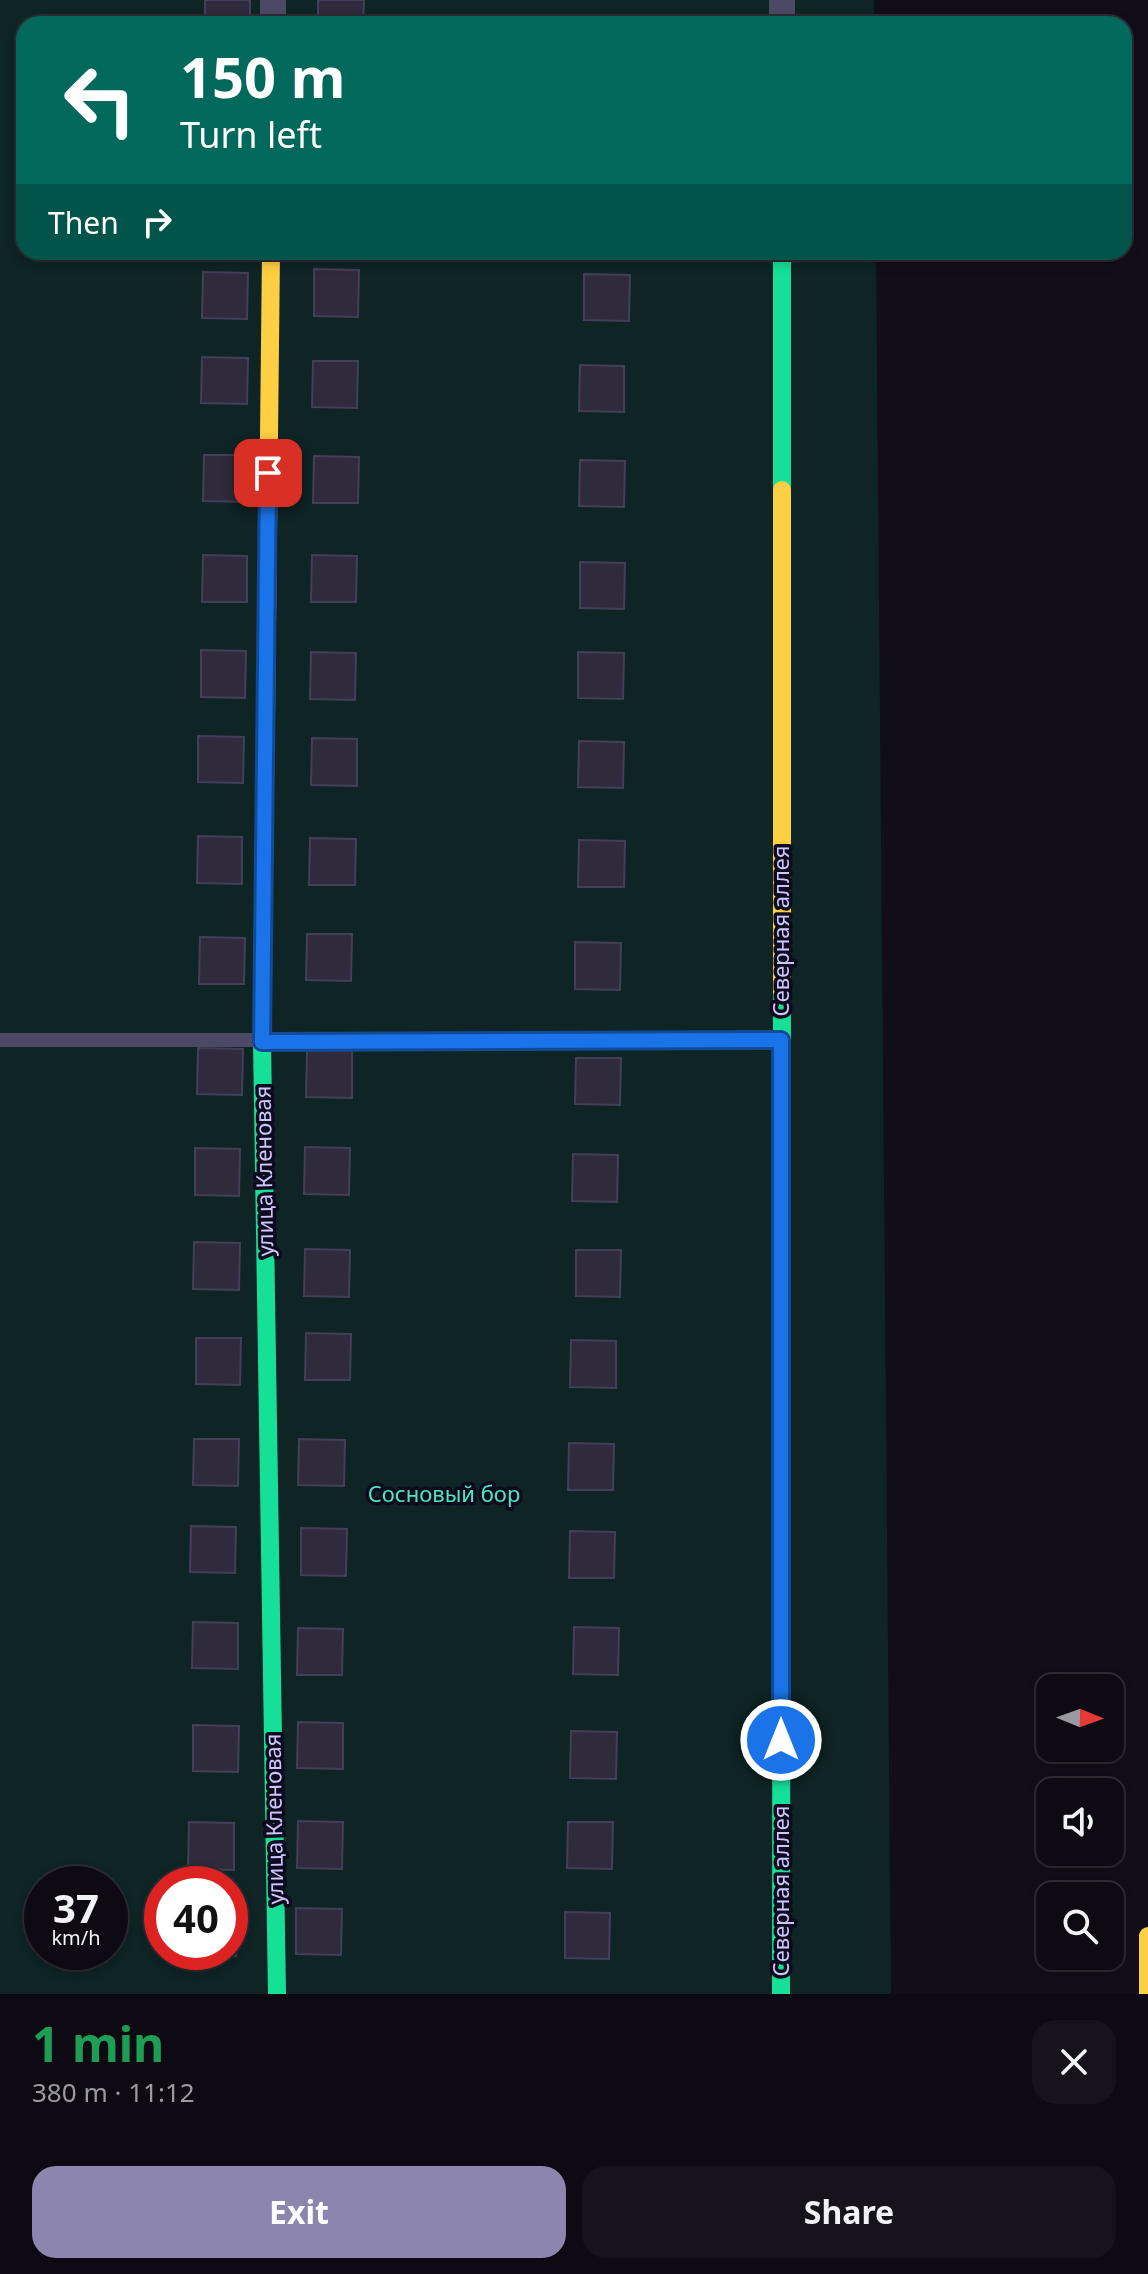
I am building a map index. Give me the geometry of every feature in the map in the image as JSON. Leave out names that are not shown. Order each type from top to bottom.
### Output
[{"type":"main road","name":"улица Кленовая","points":[[271,260],[262,1042],[277,1994]]},
{"type":"main road","name":"Северная аллея","points":[[781,1994],[782,260]]},
{"type":"main road","points":[[1148,1936],[1148,1994]]},
{"type":"lane","points":[[0,1040],[781,1040]]},
{"type":"green space","name":"Сосновый бор","points":[[0,0],[874,0],[874,16],[16,16],[16,260],[876,260],[891,1994],[0,1994]]},
{"type":"building","points":[[205,0],[250,0],[250,16],[205,16]]},
{"type":"building","points":[[318,0],[364,0],[363,16],[318,16]]},
{"type":"building","points":[[314,269],[359,270],[358,317],[314,316]]},
{"type":"building","points":[[203,272],[248,273],[247,319],[202,318]]},
{"type":"building","points":[[584,274],[630,275],[629,321],[584,320]]},
{"type":"building","points":[[202,357],[248,358],[247,404],[201,403]]},
{"type":"building","points":[[313,361],[358,361],[357,408],[312,407]]},
{"type":"building","points":[[580,365],[624,366],[624,412],[579,411]]},
{"type":"building","points":[[204,455],[249,455],[248,502],[203,501]]},
{"type":"building","points":[[314,456],[359,457],[358,503],[313,503]]},
{"type":"building","points":[[580,460],[625,461],[624,507],[579,506]]},
{"type":"building","points":[[203,555],[247,556],[247,602],[202,602]]},
{"type":"building","points":[[312,555],[357,556],[356,602],[311,602]]},
{"type":"building","points":[[580,562],[625,563],[624,609],[580,608]]},
{"type":"building","points":[[201,650],[246,651],[245,698],[201,697]]},
{"type":"building","points":[[311,652],[356,653],[355,700],[310,699]]},
{"type":"building","points":[[578,652],[624,653],[623,699],[578,698]]},
{"type":"building","points":[[198,736],[244,737],[243,783],[198,782]]},
{"type":"building","points":[[312,738],[357,739],[357,786],[311,785]]},
{"type":"building","points":[[579,741],[624,742],[623,788],[578,787]]},
{"type":"building","points":[[198,836],[242,837],[242,884],[197,883]]},
{"type":"building","points":[[310,838],[356,839],[355,885],[309,885]]},
{"type":"building","points":[[579,840],[625,841],[624,887],[578,887]]},
{"type":"building","points":[[307,934],[352,934],[351,981],[306,980]]},
{"type":"building","points":[[200,937],[245,938],[244,984],[199,984]]},
{"type":"building","points":[[575,942],[621,943],[620,990],[575,989]]},
{"type":"building","points":[[198,1048],[243,1049],[242,1095],[197,1094]]},
{"type":"building","points":[[307,1050],[352,1051],[352,1098],[306,1097]]},
{"type":"building","points":[[576,1058],[621,1058],[620,1105],[575,1104]]},
{"type":"building","points":[[305,1147],[350,1148],[349,1195],[304,1194]]},
{"type":"building","points":[[195,1148],[240,1149],[239,1196],[195,1195]]},
{"type":"building","points":[[573,1154],[618,1155],[617,1202],[572,1201]]},
{"type":"building","points":[[194,1242],[240,1243],[239,1290],[193,1289]]},
{"type":"building","points":[[305,1249],[350,1250],[349,1297],[304,1296]]},
{"type":"building","points":[[576,1250],[621,1250],[620,1297],[576,1296]]},
{"type":"building","points":[[306,1333],[351,1334],[350,1380],[305,1380]]},
{"type":"building","points":[[196,1338],[241,1338],[240,1385],[196,1384]]},
{"type":"building","points":[[571,1340],[616,1341],[616,1388],[570,1387]]},
{"type":"building","points":[[194,1439],[239,1439],[238,1486],[193,1485]]},
{"type":"building","points":[[299,1439],[345,1440],[344,1486],[298,1485]]},
{"type":"building","points":[[569,1443],[614,1444],[613,1490],[568,1490]]},
{"type":"building","points":[[191,1526],[236,1527],[235,1573],[190,1572]]},
{"type":"building","points":[[301,1528],[347,1529],[346,1576],[301,1575]]},
{"type":"building","points":[[570,1531],[615,1532],[614,1578],[569,1578]]},
{"type":"building","points":[[193,1622],[238,1623],[238,1669],[192,1668]]},
{"type":"building","points":[[574,1627],[619,1628],[618,1675],[573,1674]]},
{"type":"building","points":[[298,1628],[343,1629],[342,1675],[297,1675]]},
{"type":"building","points":[[298,1722],[343,1723],[343,1769],[297,1768]]},
{"type":"building","points":[[193,1725],[239,1726],[238,1772],[193,1771]]},
{"type":"building","points":[[571,1731],[617,1732],[616,1779],[570,1778]]},
{"type":"building","points":[[298,1821],[343,1822],[342,1869],[297,1868]]},
{"type":"building","points":[[189,1822],[234,1823],[234,1866],[188,1866]]},
{"type":"building","points":[[568,1822],[613,1822],[612,1869],[567,1868]]},
{"type":"building","points":[[296,1908],[342,1909],[341,1955],[296,1954]]},
{"type":"building","points":[[565,1912],[610,1913],[609,1959],[565,1958]]},
{"type":"traffic: fast","points":[[782,260],[782,490]]},
{"type":"traffic: fast","points":[[263,918],[262,1042],[277,1994]]},
{"type":"traffic: fast","points":[[781,1994],[782,992]]},
{"type":"traffic: slow","points":[[266,717],[271,260]]},
{"type":"traffic: slow","points":[[782,490],[782,992]]},
{"type":"traffic: slow","points":[[1148,1936],[1148,1994]]},
{"type":"traffic: jam","points":[[263,918],[266,717]]},
{"type":"route","points":[[268,473],[262,1042],[781,1040],[781,1740]]}]
